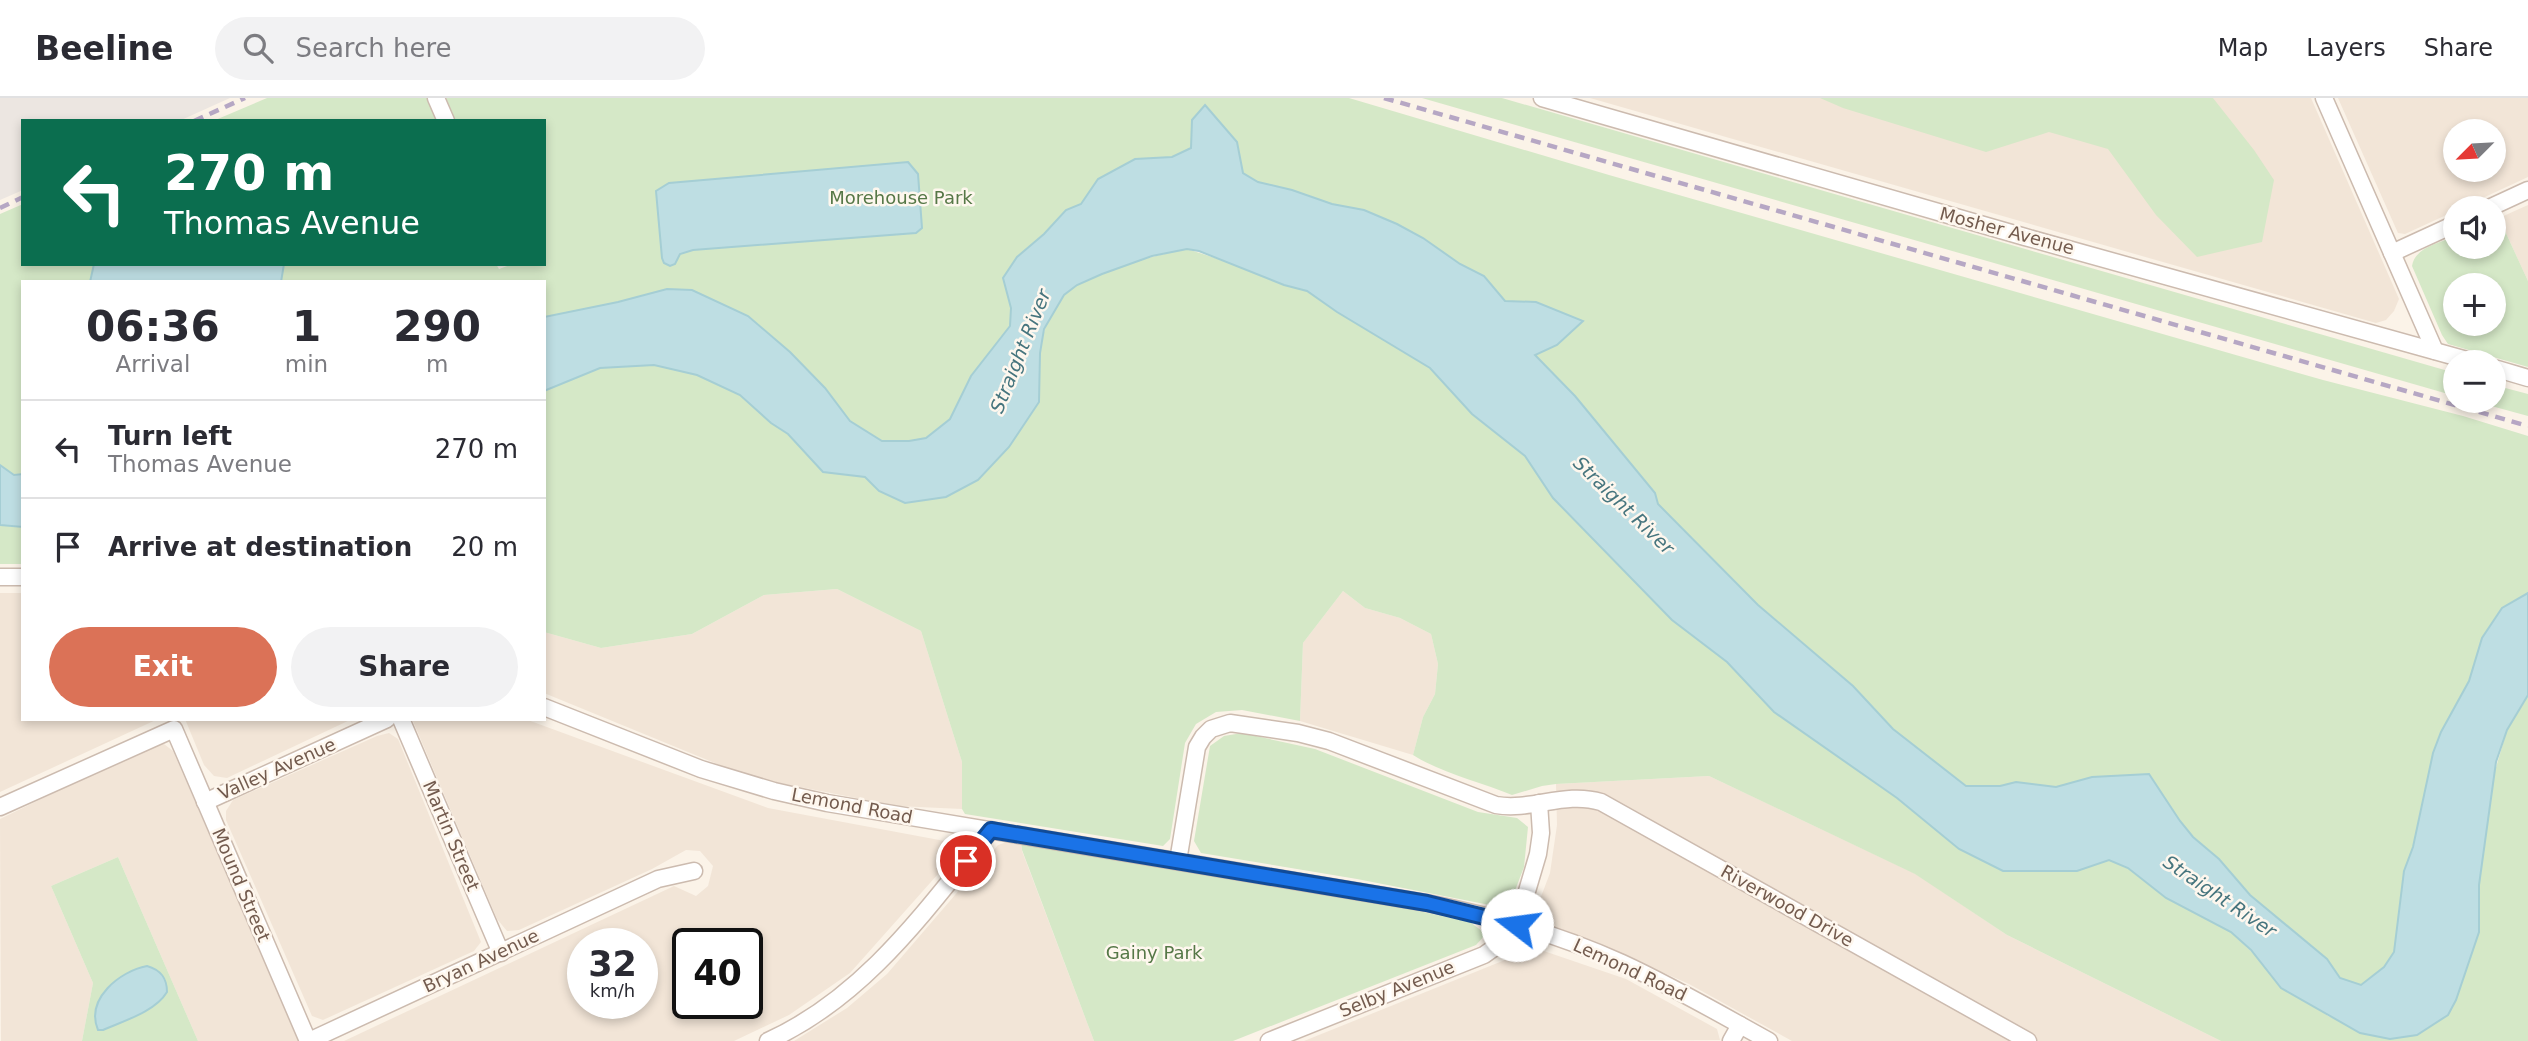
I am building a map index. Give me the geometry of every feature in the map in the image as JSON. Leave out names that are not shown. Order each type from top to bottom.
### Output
[{"type":"street","points":[[436,98],[445,119]]},
{"type":"street","name":"Mosher Avenue","points":[[1542,98],[2443,353]]},
{"type":"street","points":[[2324,98],[2435,351]]},
{"type":"street","points":[[2506,200],[2528,190]]},
{"type":"street","points":[[2392,253],[2443,230]]},
{"type":"street","points":[[2506,372],[2528,378]]},
{"type":"street","points":[[0,577],[21,578]]},
{"type":"street","name":"Lemond Road","points":[[546,708],[660,755],[774,791],[827,803],[1427,903],[1517,925],[1619,962],[1671,986],[1769,1041]]},
{"type":"street","name":"Valley Avenue","points":[[205,802],[383,721]]},
{"type":"street","name":"Martin Street","points":[[402,721],[501,953]]},
{"type":"street","name":"Riverwood Drive","points":[[1178,861],[1198,747],[1203,737],[1211,729],[1230,723],[1298,733],[1329,741],[1496,805],[1510,808],[1573,797],[1601,802],[2028,1041]]},
{"type":"street","name":"Mound Street","points":[[0,807],[174,729],[308,1041]]},
{"type":"street","points":[[1517,925],[1538,854],[1541,833],[1539,803]]},
{"type":"street","points":[[768,1041],[817,1015],[867,976],[991,830]]},
{"type":"street","name":"Bryan Avenue","points":[[308,1041],[658,879],[695,872]]},
{"type":"street","name":"Selby Avenue","points":[[1269,1041],[1484,955],[1505,940],[1517,925]]},
{"type":"street","points":[[1731,1041],[1740,1025]]},
{"type":"shaded area","points":[[0,98],[230,98],[183,119],[21,119],[21,191],[0,200]]},
{"type":"shaded area","points":[[1590,98],[2311,98],[2399,299],[2386,320],[2376,323]]},
{"type":"shaded area","points":[[2338,98],[2528,98],[2528,177],[2487,196],[2443,196],[2443,217],[2405,234],[2398,233]]},
{"type":"shaded area","points":[[2528,205],[2528,281],[2506,233],[2506,215]]},
{"type":"shaded area","points":[[837,589],[921,631],[962,762],[962,809],[897,806],[749,777],[546,694],[546,633],[601,648],[692,634],[764,595]]},
{"type":"shaded area","points":[[1343,591],[1365,608],[1400,618],[1431,634],[1438,664],[1435,694],[1423,717],[1413,755],[1300,721],[1303,643]]},
{"type":"shaded area","points":[[0,593],[21,593],[21,721],[154,721],[0,792]]},
{"type":"shaded area","points":[[186,721],[348,721],[227,778],[214,776],[204,765]]},
{"type":"shaded area","points":[[413,721],[530,721],[768,808],[950,842],[955,847],[954,856],[850,973],[789,1015],[734,1041],[344,1041],[567,936],[567,1019],[658,1019],[658,928],[585,928],[674,886],[696,896],[708,886],[713,866],[700,851],[686,850],[652,869],[519,930],[507,931],[497,919]]},
{"type":"shaded area","points":[[389,733],[398,739],[481,942],[474,951],[323,1020],[312,1016],[226,820],[226,811],[233,800]]},
{"type":"shaded area","points":[[154,744],[164,744],[173,751],[299,1041],[198,1041],[118,857],[51,886],[93,983],[82,1041],[1,1041],[0,819]]},
{"type":"shaded area","points":[[1709,776],[1916,874],[2007,935],[2221,1041],[1792,1041],[1689,984],[1544,923],[1539,902],[1550,873],[1557,825],[1556,784]]},
{"type":"shaded area","points":[[1010,841],[1021,842],[1022,851],[1094,1041],[794,1041],[847,1008],[887,974],[998,845]]},
{"type":"shaded area","points":[[1535,948],[1626,979],[1717,1029],[1720,1040],[1304,1041]]},
{"type":"green space","points":[[267,98],[428,98],[437,119],[218,119]]},
{"type":"green space","name":"Morehouse Park","points":[[446,98],[1349,98],[2323,380],[2463,416],[2528,436],[2528,593],[2502,608],[2482,638],[2469,681],[2441,732],[2433,753],[2413,847],[2404,871],[2394,952],[2384,967],[2361,985],[2340,978],[2327,959],[2250,895],[2219,859],[2193,837],[2149,774],[2092,777],[2056,787],[2016,782],[2000,786],[1966,787],[1893,729],[1853,686],[1758,605],[1658,504],[1655,493],[1575,396],[1535,355],[1557,345],[1583,321],[1536,302],[1505,301],[1484,276],[1397,224],[1364,210],[1332,204],[1258,182],[1243,173],[1237,142],[1192,120],[1191,148],[1172,157],[1135,159],[1098,179],[1081,204],[1066,210],[1003,278],[1011,308],[1011,326],[971,376],[950,419],[926,438],[909,441],[882,441],[850,421],[825,388],[790,352],[748,316],[692,290],[666,289],[546,317],[546,280],[281,280],[284,266],[497,266],[499,269],[507,266],[546,266],[546,119],[454,119]]},
{"type":"green space","points":[[1422,98],[1502,98],[2443,370],[2443,393]]},
{"type":"green space","points":[[1820,98],[2213,98],[2274,180],[2262,242],[2197,257],[2156,215],[2108,149],[2049,132],[1986,152],[1843,108]]},
{"type":"green space","points":[[21,205],[21,266],[94,266],[90,280],[21,280],[21,474],[15,476],[0,465],[0,214]]},
{"type":"green space","points":[[2506,233],[2528,281],[2528,367],[2506,361],[2506,350],[2469,350],[2448,344],[2442,335],[2412,266],[2418,254],[2443,241],[2443,259],[2506,259]]},
{"type":"green space","points":[[1187,249],[1307,291],[1430,368],[1472,414],[1525,456],[1553,498],[1672,620],[1727,662],[1774,712],[1897,798],[1959,849],[2003,871],[2077,871],[2109,860],[2128,868],[2166,898],[2231,932],[2265,965],[2328,1016],[2360,1033],[2389,1039],[2479,932],[2479,885],[2492,781],[2507,730],[2528,695],[2528,1041],[2221,1041],[2007,935],[1915,874],[1709,776],[1556,784],[1512,795],[1448,772],[1413,755],[1423,717],[1435,694],[1438,664],[1431,634],[1400,618],[1365,608],[1343,591],[1303,643],[1300,721],[1242,710],[1216,712],[1196,724],[1185,743],[1170,839],[1163,846],[965,814],[962,809],[962,762],[921,631],[837,589],[764,595],[692,634],[601,648],[546,633],[546,390],[600,368],[654,365],[698,375],[740,395],[771,423],[788,434],[823,472],[865,477],[879,491],[1040,353],[1048,321],[1065,294],[1090,278],[1140,260]]},
{"type":"green space","points":[[2506,388],[2528,394],[2528,416],[2506,410]]},
{"type":"green space","points":[[0,525],[21,527],[21,564],[0,564]]},
{"type":"green space","points":[[1242,733],[1315,749],[1478,812],[1517,818],[1528,827],[1524,867],[1511,901],[1495,906],[1201,853],[1194,841],[1210,746],[1224,736]]},
{"type":"green space","name":"Gainy Park","points":[[1021,842],[1372,901],[1470,922],[1486,934],[1476,945],[1233,1041],[1094,1041]]},
{"type":"green space","points":[[118,857],[198,1041],[82,1041],[93,983],[51,886]]},
{"type":"water","name":"Straight River","points":[[1205,105],[1237,142],[1243,173],[1258,182],[1332,204],[1364,210],[1397,224],[1484,276],[1505,301],[1536,302],[1583,321],[1557,345],[1535,355],[1575,396],[1655,493],[1658,504],[1758,605],[1853,686],[1893,729],[1966,786],[2000,786],[2016,782],[2056,787],[2092,777],[2149,774],[2193,837],[2219,859],[2250,895],[2327,959],[2340,978],[2361,985],[2384,967],[2394,952],[2404,871],[2413,847],[2433,753],[2441,732],[2469,681],[2482,638],[2502,608],[2528,593],[2528,695],[2507,730],[2496,762],[2479,885],[2479,932],[2456,1000],[2448,1015],[2417,1035],[2390,1039],[2360,1033],[2281,988],[2251,950],[2231,932],[2166,898],[2128,868],[2109,860],[2077,871],[2003,871],[1959,849],[1897,798],[1774,712],[1727,662],[1672,620],[1553,498],[1525,456],[1472,414],[1430,368],[1307,291],[1284,285],[1199,251],[1187,249],[1152,256],[1077,285],[1064,295],[1044,329],[1040,353],[1039,402],[1009,447],[978,480],[946,497],[905,503],[879,491],[865,477],[823,472],[788,434],[771,423],[740,395],[697,375],[654,365],[600,368],[546,390],[546,317],[667,289],[692,290],[748,316],[790,352],[825,388],[850,421],[882,441],[926,438],[950,419],[971,376],[1010,326],[1011,308],[1003,278],[1017,257],[1066,210],[1081,204],[1098,179],[1135,159],[1172,157],[1191,148],[1192,120]]},
{"type":"water","points":[[908,162],[918,174],[922,228],[916,233],[693,250],[680,254],[675,264],[670,266],[664,263],[656,191],[669,183]]},
{"type":"water","points":[[94,266],[284,266],[281,280],[90,280]]},
{"type":"water","points":[[0,465],[14,475],[21,474],[21,527],[0,525]]},
{"type":"water","points":[[147,966],[162,975],[166,983],[167,992],[162,999],[129,1019],[98,1030],[96,1008],[101,997],[116,980]]},
{"type":"railway","points":[[198,119],[245,98]]},
{"type":"railway","points":[[1384,98],[2528,426]]},
{"type":"railway","points":[[0,208],[21,198]]},
{"type":"route","points":[[966,861],[991,830],[1427,903],[1494,917],[1517,925]]}]
